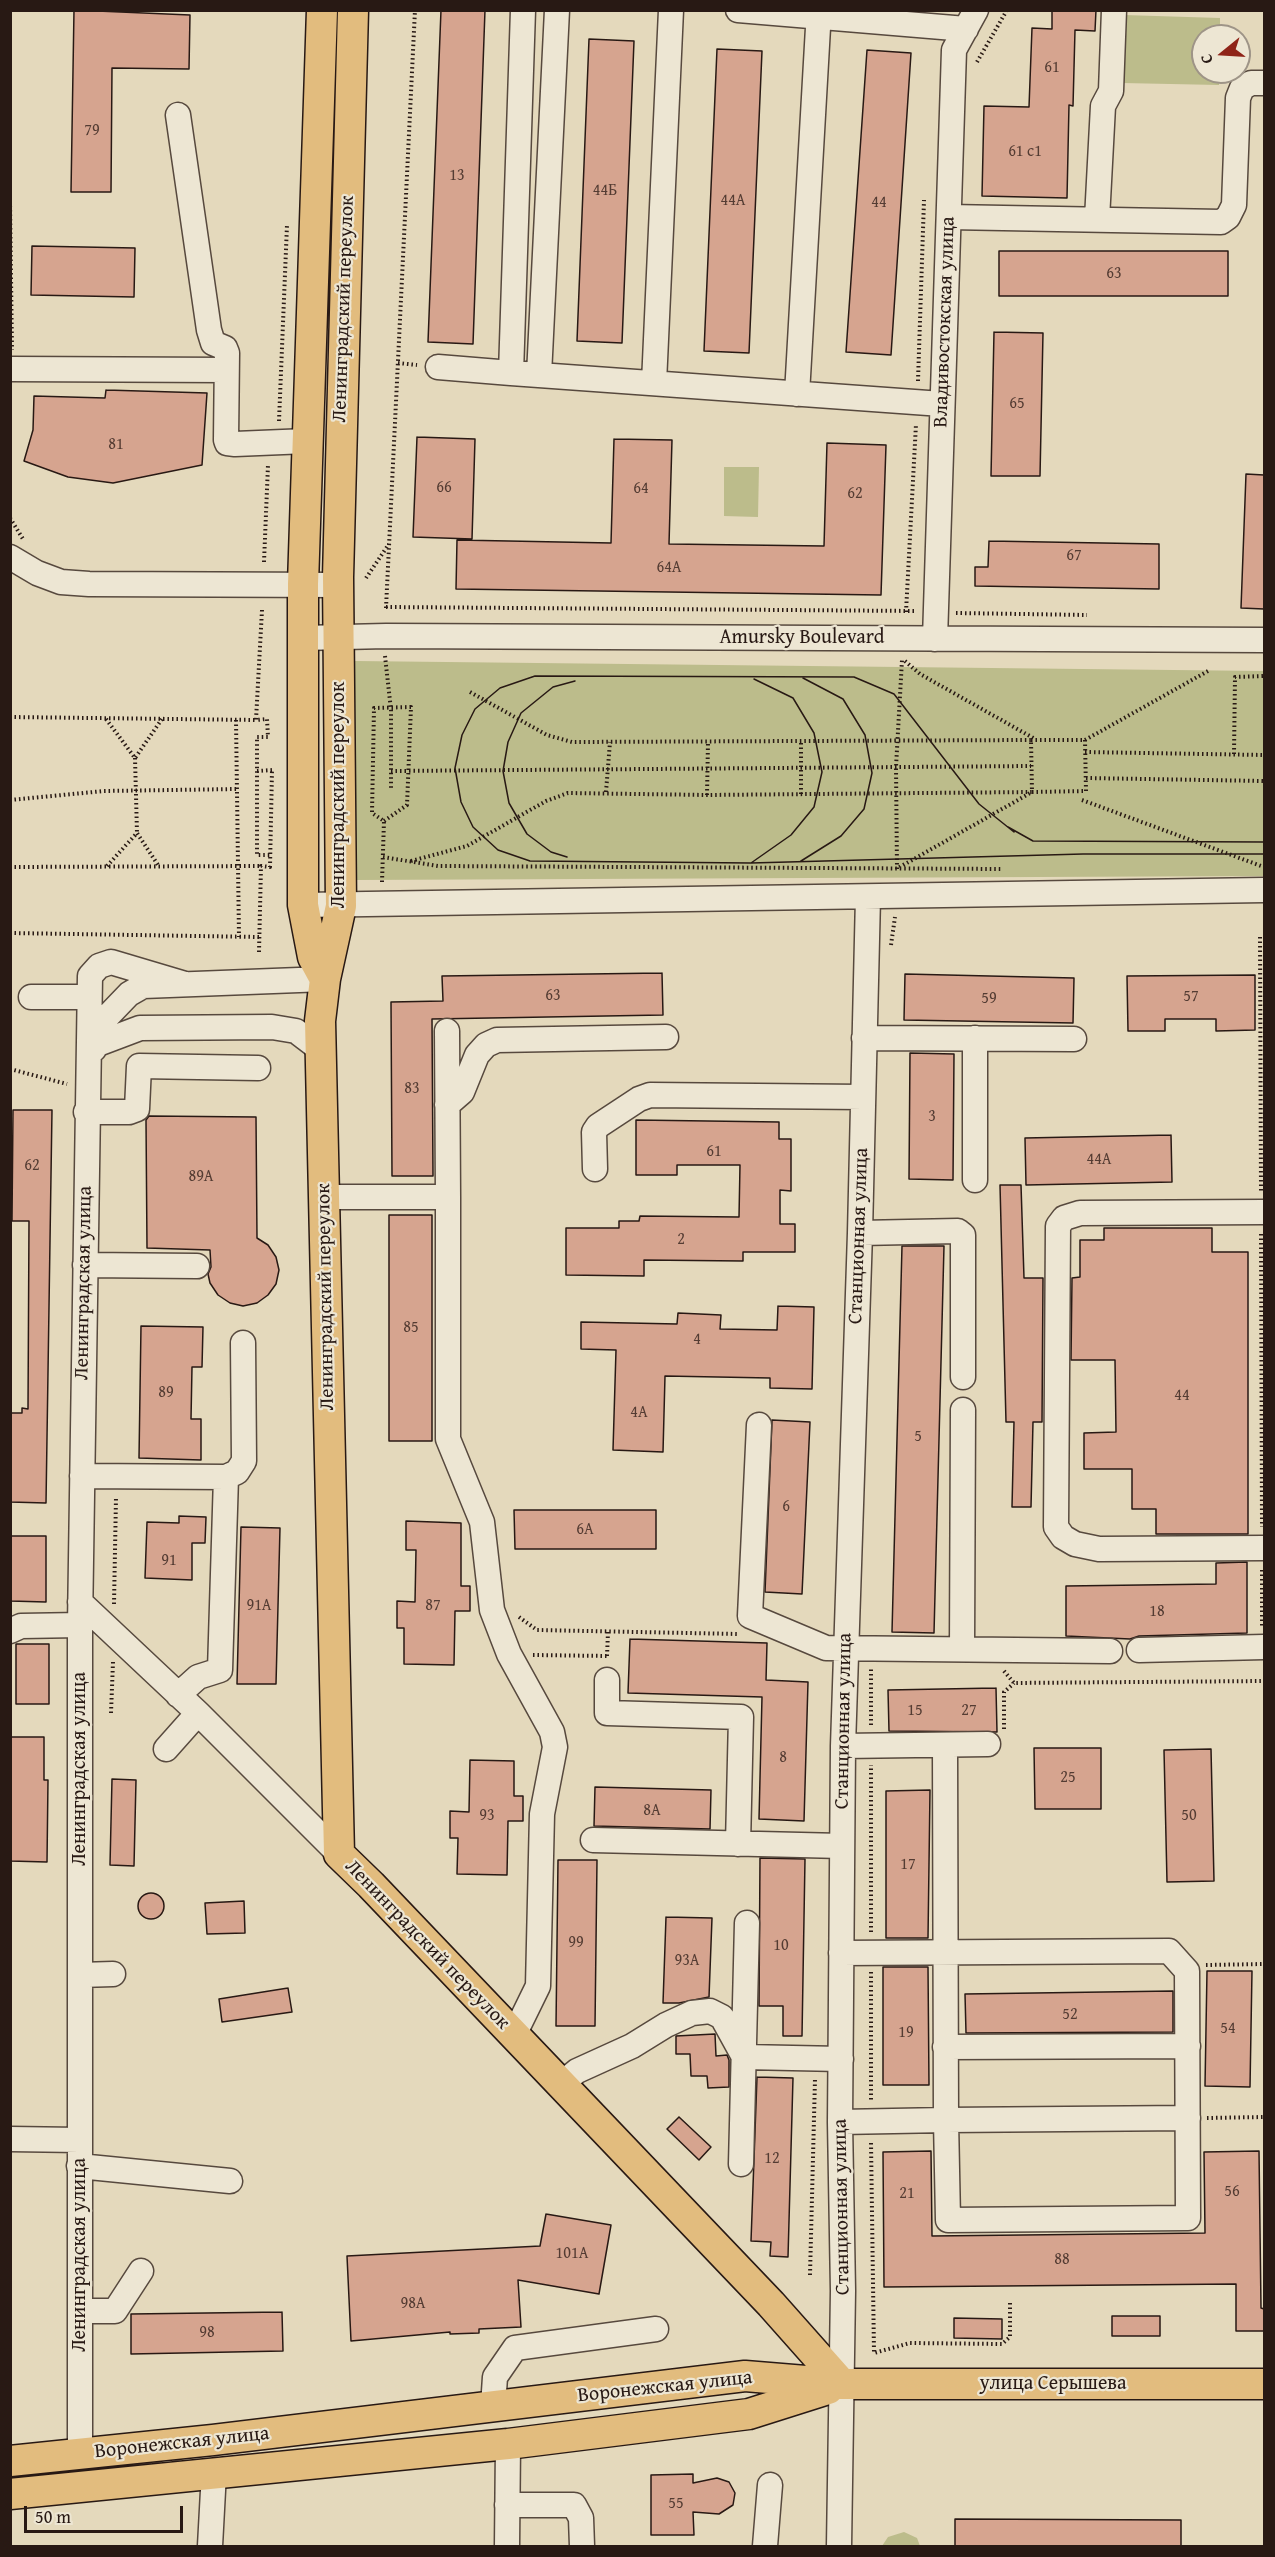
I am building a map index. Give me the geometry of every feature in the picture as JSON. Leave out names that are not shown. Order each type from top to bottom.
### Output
[{"type":"main road","name":"Ленинградский переулок","points":[[322,10],[293,441],[303,584],[303,904],[313,957],[325,979]]},
{"type":"main road","name":"Ленинградский переулок","points":[[353,10],[340,441],[352,582],[340,638],[341,906],[325,979],[321,1050],[339,1854],[771,2304],[842,2384]]},
{"type":"main road","name":"Воронежская улица","points":[[10,2462],[745,2376],[842,2384]]},
{"type":"main road","name":"улица Серышева","points":[[842,2384],[1264,2384]]},
{"type":"main road","name":"Воронежская улица","points":[[10,2494],[508,2444],[749,2414],[842,2384]]},
{"type":"street","points":[[511,373],[523,10]]},
{"type":"street","points":[[539,375],[557,10]]},
{"type":"street","points":[[654,383],[671,10]]},
{"type":"street","points":[[738,10],[971,20]]},
{"type":"street","points":[[1097,219],[1103,106],[1111,91],[1114,10]]},
{"type":"street","points":[[797,393],[819,14]]},
{"type":"street","name":"Владивостокская улица","points":[[934,639],[954,50],[971,20]]},
{"type":"street","points":[[949,217],[1221,222],[1228,217],[1234,205],[1238,98],[1242,88],[1251,83],[1264,83]]},
{"type":"street","points":[[178,115],[209,330],[213,344],[225,348],[225,435],[227,443],[293,441]]},
{"type":"street","points":[[438,367],[942,404]]},
{"type":"street","points":[[11,369],[226,370]]},
{"type":"street","points":[[19,552],[37,573],[62,582],[303,584],[352,582]]},
{"type":"street","name":"Amursky Boulevard","points":[[303,638],[1264,640]]},
{"type":"street","points":[[303,904],[341,906],[381,903],[1264,890]]},
{"type":"street","name":"Станционная улица","points":[[839,2547],[842,2384],[840,2122],[843,1746],[860,1233],[867,897]]},
{"type":"street","points":[[77,1084],[90,976],[99,966],[111,962],[185,984]]},
{"type":"street","points":[[77,1084],[104,1020],[129,994],[143,986],[325,979]]},
{"type":"street","points":[[32,997],[89,997]]},
{"type":"street","points":[[95,1045],[140,1028],[272,1027],[296,1031],[321,1050]]},
{"type":"street","points":[[447,1031],[448,1439],[482,1522],[492,1610],[509,1654],[552,1732],[555,1747],[542,1814],[538,1986],[514,2035]]},
{"type":"street","points":[[447,1105],[462,1092],[477,1055],[486,1045],[497,1040],[666,1037]]},
{"type":"street","points":[[864,1038],[1074,1039]]},
{"type":"street","points":[[975,1038],[975,1180]]},
{"type":"street","points":[[86,1112],[129,1112],[136,1109],[139,1066],[258,1068]]},
{"type":"street","name":"Ленинградская улица","points":[[77,1084],[86,1112],[80,1613],[80,2454]]},
{"type":"street","points":[[595,1168],[594,1132],[598,1126],[639,1099],[650,1095],[863,1097]]},
{"type":"street","points":[[324,1197],[448,1197]]},
{"type":"street","points":[[1263,1212],[1080,1213],[1064,1218],[1058,1226],[1056,1527],[1063,1537],[1075,1544],[1099,1549],[1263,1548]]},
{"type":"street","points":[[860,1233],[958,1232],[963,1235],[963,1377]]},
{"type":"street","points":[[85,1265],[197,1266]]},
{"type":"street","points":[[82,1476],[226,1477],[237,1472],[244,1461],[243,1344]]},
{"type":"street","points":[[962,1649],[963,1410]]},
{"type":"street","points":[[759,1425],[750,1616],[826,1648],[845,1649],[875,1663],[962,1649],[1110,1651]]},
{"type":"street","points":[[178,1695],[198,1677],[220,1670],[226,1477]]},
{"type":"street","points":[[10,1630],[80,1613],[113,1634],[198,1713],[339,1854]]},
{"type":"street","points":[[1139,1650],[1264,1647]]},
{"type":"street","points":[[607,1680],[607,1713],[741,1717],[738,1844]]},
{"type":"street","points":[[166,1749],[198,1713]]},
{"type":"street","points":[[843,1746],[988,1744]]},
{"type":"street","points":[[841,1953],[945,1951],[1169,1951],[1187,1971],[1188,2218],[948,2220],[945,2047],[945,1951],[945,1745]]},
{"type":"street","points":[[593,1840],[842,1846]]},
{"type":"street","points":[[741,2164],[747,1923]]},
{"type":"street","points":[[80,1975],[113,1974]]},
{"type":"street","points":[[561,2084],[577,2071],[632,2046],[692,2013],[710,2011],[722,2017],[744,2057]]},
{"type":"street","points":[[945,2047],[1188,2046]]},
{"type":"street","points":[[744,2057],[841,2059]]},
{"type":"street","points":[[840,2122],[1188,2118]]},
{"type":"street","points":[[10,2139],[79,2140]]},
{"type":"street","points":[[79,2166],[230,2181]]},
{"type":"street","points":[[80,2311],[116,2311],[141,2271]]},
{"type":"street","points":[[493,2406],[495,2377],[515,2348],[656,2329]]},
{"type":"street","points":[[507,2547],[508,2444]]},
{"type":"street","points":[[210,2547],[214,2472]]},
{"type":"street","points":[[765,2547],[770,2485]]},
{"type":"street","points":[[507,2505],[574,2505],[581,2518],[582,2547]]},
{"type":"path","points":[[386,618],[415,10]]},
{"type":"path","points":[[906,619],[925,190]]},
{"type":"path","points":[[10,201],[11,369]]},
{"type":"path","points":[[264,563],[267,468],[293,441],[288,214]]},
{"type":"path","points":[[10,518],[19,552]]},
{"type":"path","points":[[352,582],[389,544]]},
{"type":"path","points":[[253,563],[264,563],[273,567]]},
{"type":"path","points":[[386,608],[906,611],[1099,615]]},
{"type":"path","points":[[256,720],[262,610]]},
{"type":"path","points":[[385,656],[390,707],[392,790]]},
{"type":"path","points":[[897,878],[896,768],[902,658],[920,674],[1037,740]]},
{"type":"path","points":[[470,692],[547,735],[572,742],[1085,740],[1208,671]]},
{"type":"path","points":[[1234,754],[1235,676],[1264,676]]},
{"type":"path","points":[[411,707],[407,805],[384,821],[372,813],[374,708],[411,707]]},
{"type":"path","points":[[10,717],[267,720],[268,737],[257,737],[257,855],[270,855]]},
{"type":"path","points":[[105,718],[135,758],[137,833],[158,866]]},
{"type":"path","points":[[135,758],[163,718]]},
{"type":"path","points":[[236,720],[240,868],[239,937]]},
{"type":"path","points":[[1031,740],[1032,792]]},
{"type":"path","points":[[408,861],[466,846],[546,801],[568,793],[707,795],[1086,791],[1085,740]]},
{"type":"path","points":[[606,792],[610,742]]},
{"type":"path","points":[[707,795],[708,742]]},
{"type":"path","points":[[801,742],[801,794]]},
{"type":"path","points":[[1085,752],[1264,755]]},
{"type":"path","points":[[391,771],[1031,766]]},
{"type":"path","points":[[10,867],[270,867],[272,770]]},
{"type":"path","points":[[256,771],[280,770]]},
{"type":"path","points":[[1086,778],[1264,781]]},
{"type":"path","points":[[10,800],[136,791],[238,789]]},
{"type":"path","points":[[897,868],[1032,792]]},
{"type":"path","points":[[1082,800],[1264,868]]},
{"type":"path","points":[[382,882],[384,821]]},
{"type":"path","points":[[106,867],[137,833]]},
{"type":"path","points":[[382,857],[438,866],[1004,870]]},
{"type":"path","points":[[259,952],[261,866]]},
{"type":"path","points":[[1253,868],[1264,868]]},
{"type":"path","points":[[10,933],[259,937]]},
{"type":"path","points":[[1260,936],[1264,1635]]},
{"type":"path","points":[[10,1069],[77,1084]]},
{"type":"path","points":[[111,1713],[117,1476]]},
{"type":"path","points":[[490,1597],[537,1630],[743,1634]]},
{"type":"path","points":[[607,1680],[608,1632]]},
{"type":"path","points":[[509,1654],[607,1656]]},
{"type":"path","points":[[875,1663],[871,1746],[873,2353],[910,2343],[1002,2344],[1010,2337],[1010,2301]]},
{"type":"path","points":[[1001,1668],[1014,1683]]},
{"type":"path","points":[[988,1744],[1004,1728],[1004,1692],[1014,1683],[1264,1681]]},
{"type":"path","points":[[1182,1965],[1264,1964]]},
{"type":"path","points":[[1188,2118],[1264,2117]]},
{"type":"green space","points":[[1124,15],[1220,18],[1220,24],[1191,24],[1191,84],[1219,85],[1122,83]]},
{"type":"green space","points":[[724,467],[759,467],[758,517],[724,516]]},
{"type":"green space","points":[[355,661],[1264,671],[1264,876],[355,880]]},
{"type":"green space","points":[[904,2532],[917,2538],[920,2546],[882,2546],[888,2537]]},
{"type":"building","points":[[74,10],[190,15],[189,69],[112,68],[111,192],[71,192]]},
{"type":"building","points":[[441,10],[485,10],[473,344],[428,342]]},
{"type":"building","points":[[1052,10],[1096,10],[1095,31],[1075,30],[1073,106],[1069,105],[1067,198],[982,196],[984,106],[1029,107],[1032,28],[1052,29]]},
{"type":"building","points":[[589,39],[634,41],[622,343],[577,341]]},
{"type":"building","points":[[717,49],[762,51],[749,353],[704,351]]},
{"type":"building","points":[[867,50],[911,53],[891,355],[846,352]]},
{"type":"building","points":[[32,246],[135,248],[134,297],[31,295]]},
{"type":"building","points":[[999,251],[1228,251],[1228,296],[999,296]]},
{"type":"building","points":[[994,332],[1043,333],[1040,476],[991,476]]},
{"type":"building","points":[[106,390],[207,393],[202,465],[113,483],[68,477],[24,461],[33,430],[34,396],[105,398]]},
{"type":"building","points":[[417,437],[475,439],[472,539],[413,537]]},
{"type":"building","points":[[614,439],[672,440],[669,544],[824,546],[827,443],[886,445],[881,595],[456,589],[457,540],[611,543]]},
{"type":"building","points":[[1246,474],[1264,475],[1264,609],[1241,608]]},
{"type":"building","points":[[989,541],[1159,544],[1159,589],[975,586],[975,567],[988,567]]},
{"type":"building","points":[[662,973],[663,1015],[432,1019],[433,1176],[392,1176],[391,1002],[443,1001],[442,976]]},
{"type":"building","points":[[905,974],[1074,978],[1073,1023],[904,1020]]},
{"type":"building","points":[[1255,975],[1255,1030],[1216,1031],[1216,1019],[1165,1019],[1165,1031],[1128,1031],[1127,976]]},
{"type":"building","points":[[910,1053],[954,1054],[953,1180],[909,1179]]},
{"type":"building","points":[[13,1110],[52,1110],[46,1503],[10,1502],[10,1413],[22,1413],[22,1408],[28,1409],[29,1221],[12,1221]]},
{"type":"building","points":[[149,1116],[256,1117],[257,1238],[268,1245],[276,1257],[279,1270],[276,1284],[268,1295],[257,1303],[243,1306],[230,1303],[218,1295],[210,1283],[208,1274],[211,1267],[210,1250],[147,1248],[146,1120]]},
{"type":"building","points":[[636,1120],[779,1122],[779,1139],[791,1139],[791,1191],[780,1190],[780,1224],[795,1224],[795,1252],[743,1252],[743,1261],[644,1260],[644,1276],[566,1275],[566,1228],[619,1228],[619,1221],[639,1221],[640,1216],[739,1217],[740,1165],[677,1165],[677,1175],[636,1175]]},
{"type":"building","points":[[1171,1135],[1172,1182],[1026,1185],[1025,1138]]},
{"type":"building","points":[[1000,1185],[1021,1185],[1024,1278],[1043,1278],[1042,1422],[1033,1422],[1031,1507],[1012,1507],[1014,1422],[1006,1422]]},
{"type":"building","points":[[389,1215],[432,1215],[432,1441],[389,1441]]},
{"type":"building","points":[[1104,1228],[1212,1228],[1212,1252],[1248,1252],[1248,1534],[1156,1534],[1156,1509],[1132,1509],[1132,1469],[1084,1469],[1084,1433],[1116,1432],[1115,1360],[1071,1360],[1072,1278],[1080,1277],[1080,1240],[1104,1240]]},
{"type":"building","points":[[902,1246],[944,1246],[934,1633],[892,1632]]},
{"type":"building","points":[[778,1306],[814,1307],[812,1389],[770,1388],[770,1378],[665,1376],[663,1452],[613,1450],[616,1350],[581,1349],[581,1322],[677,1324],[678,1313],[721,1315],[720,1329],[777,1330]]},
{"type":"building","points":[[141,1326],[203,1327],[202,1367],[192,1367],[191,1419],[201,1419],[201,1460],[139,1458]]},
{"type":"building","points":[[772,1420],[810,1422],[802,1594],[765,1592]]},
{"type":"building","points":[[514,1510],[656,1510],[656,1549],[515,1549]]},
{"type":"building","points":[[179,1516],[206,1517],[205,1543],[192,1543],[192,1580],[145,1578],[147,1522],[179,1523]]},
{"type":"building","points":[[406,1521],[461,1523],[461,1586],[470,1586],[470,1611],[455,1611],[454,1665],[404,1664],[404,1628],[397,1628],[397,1601],[415,1602],[416,1550],[406,1550]]},
{"type":"building","points":[[241,1527],[280,1528],[276,1684],[237,1684]]},
{"type":"building","points":[[10,1536],[46,1536],[46,1602],[10,1601]]},
{"type":"building","points":[[1247,1562],[1247,1633],[1139,1636],[1130,1639],[1066,1636],[1066,1586],[1216,1584],[1216,1563]]},
{"type":"building","points":[[630,1639],[767,1643],[766,1680],[808,1682],[804,1821],[759,1819],[762,1697],[628,1693]]},
{"type":"building","points":[[16,1644],[49,1644],[49,1704],[16,1704]]},
{"type":"building","points":[[996,1688],[997,1732],[889,1731],[888,1690]]},
{"type":"building","points":[[10,1737],[44,1737],[44,1780],[48,1780],[47,1862],[10,1861]]},
{"type":"building","points":[[1034,1748],[1101,1748],[1101,1809],[1035,1809]]},
{"type":"building","points":[[1211,1749],[1214,1881],[1167,1882],[1164,1750]]},
{"type":"building","points":[[470,1760],[514,1761],[514,1796],[523,1796],[523,1821],[508,1821],[507,1875],[457,1874],[458,1838],[450,1838],[450,1811],[469,1812]]},
{"type":"building","points":[[112,1779],[136,1780],[134,1866],[110,1865]]},
{"type":"building","points":[[595,1787],[711,1790],[710,1829],[594,1826]]},
{"type":"building","points":[[930,1790],[928,1938],[886,1938],[886,1791]]},
{"type":"building","points":[[760,1858],[805,1859],[802,2036],[783,2036],[783,2006],[759,2006]]},
{"type":"building","points":[[558,1860],[597,1860],[595,2026],[556,2026]]},
{"type":"building","points":[[151,1893],[160,1897],[164,1906],[160,1915],[151,1919],[142,1915],[138,1906],[142,1897]]},
{"type":"building","points":[[244,1901],[245,1933],[207,1934],[205,1903]]},
{"type":"building","points":[[666,1917],[712,1918],[709,1997],[679,2003],[663,2003]]},
{"type":"building","points":[[883,1967],[928,1967],[929,2085],[883,2085]]},
{"type":"building","points":[[1207,1971],[1252,1971],[1250,2087],[1205,2086]]},
{"type":"building","points":[[288,1988],[292,2012],[222,2022],[219,1999]]},
{"type":"building","points":[[1173,1991],[1173,2032],[966,2033],[965,1994]]},
{"type":"building","points":[[715,2034],[716,2056],[727,2055],[729,2060],[729,2087],[708,2088],[707,2076],[691,2076],[690,2054],[676,2054],[676,2036]]},
{"type":"building","points":[[757,2077],[793,2078],[788,2257],[770,2256],[771,2242],[751,2241]]},
{"type":"building","points":[[679,2117],[711,2147],[699,2160],[667,2129]]},
{"type":"building","points":[[931,2151],[932,2236],[1205,2233],[1204,2152],[1259,2151],[1261,2308],[1264,2309],[1264,2331],[1236,2331],[1236,2284],[884,2287],[883,2152]]},
{"type":"building","points":[[546,2214],[611,2225],[599,2294],[518,2280],[521,2327],[479,2329],[479,2333],[450,2334],[450,2332],[351,2341],[347,2256],[540,2246]]},
{"type":"building","points":[[282,2312],[283,2351],[131,2354],[131,2314]]},
{"type":"building","points":[[1112,2316],[1160,2316],[1160,2336],[1112,2336]]},
{"type":"building","points":[[954,2318],[1002,2319],[1002,2339],[954,2338]]},
{"type":"building","points":[[693,2474],[693,2483],[717,2478],[729,2482],[735,2493],[733,2505],[719,2514],[693,2512],[694,2535],[651,2535],[651,2475]]},
{"type":"building","points":[[955,2519],[1181,2520],[1181,2547],[955,2547]]},
{"type":"tram line","points":[[1014,832],[979,804],[894,694],[854,677],[535,676],[500,688],[475,709],[462,735],[455,768],[461,802],[473,827],[498,850],[530,861],[751,863],[1083,854],[1264,854]]},
{"type":"tram line","points":[[801,861],[841,836],[864,809],[872,773],[865,735],[843,699],[803,678]]},
{"type":"tram line","points":[[751,863],[791,835],[814,807],[822,772],[814,733],[793,698],[754,679]]},
{"type":"tram line","points":[[567,857],[551,852],[527,834],[509,803],[503,771],[508,742],[521,713],[553,687],[575,681]]},
{"type":"tram line","points":[[1008,827],[1033,841],[1264,842]]}]
